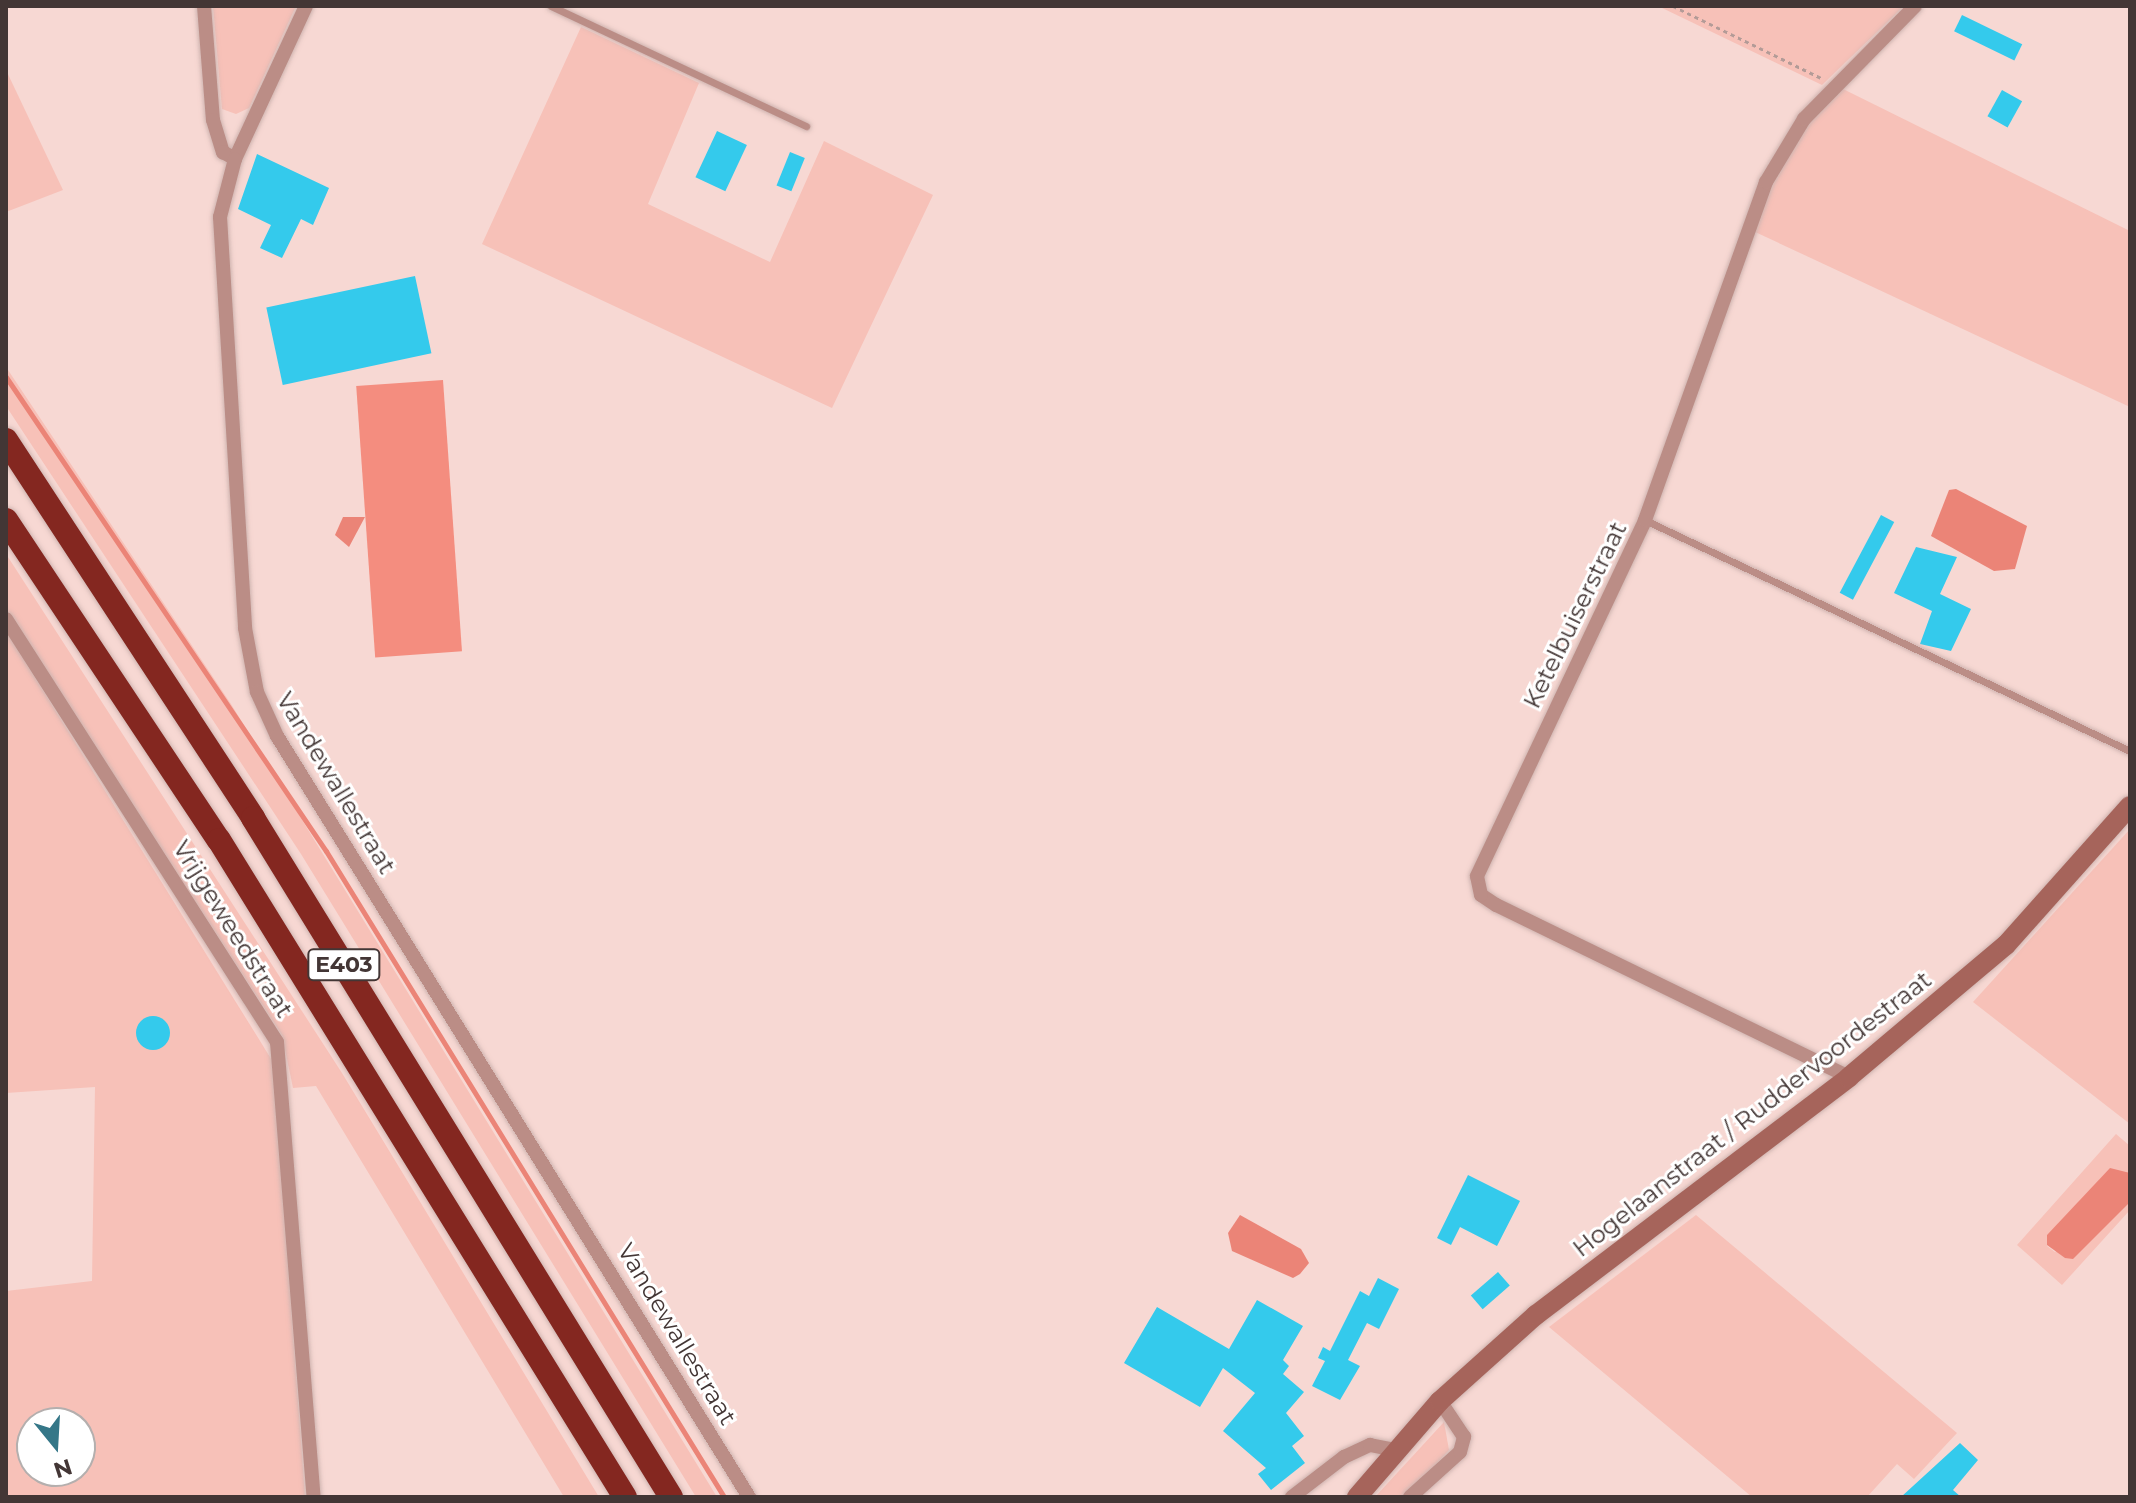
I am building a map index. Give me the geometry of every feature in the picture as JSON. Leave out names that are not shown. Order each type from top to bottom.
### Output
[{"type":"highway","name":"E403","points":[[6,440],[253,818],[671,1497]]},
{"type":"highway","name":"E403","points":[[6,520],[219,840],[625,1497]]},
{"type":"street","points":[[204,6],[213,120],[223,152],[235,159]]},
{"type":"street","name":"Vandewallestraat","points":[[306,6],[235,159],[220,217],[245,628],[257,692],[277,736],[749,1497]]},
{"type":"street","name":"Ketelbuiserstraat","points":[[1849,1077],[1496,905],[1479,890],[1480,868],[1645,520],[1766,182],[1798,126],[1915,6]]},
{"type":"street","name":"Vrijgeweedstraat","points":[[6,619],[277,1042],[314,1497]]},
{"type":"street","name":"Hogelaanstraat / Ruddervoordestraat","points":[[1357,1497],[1440,1401],[1536,1315],[1849,1077],[2006,945],[2130,806]]},
{"type":"street","points":[[1410,1497],[1460,1452],[1464,1437],[1440,1401]]},
{"type":"street","points":[[1292,1497],[1344,1457],[1370,1445],[1395,1450]]},
{"type":"lane","points":[[551,6],[806,126]]},
{"type":"lane","points":[[1645,520],[2130,751]]},
{"type":"path","points":[[1673,6],[1835,85]]},
{"type":"shaded area","points":[[213,6],[296,6],[249,108],[236,114],[222,109]]},
{"type":"shaded area","points":[[1658,6],[1904,6],[1822,85]]},
{"type":"shaded area","points":[[581,27],[699,83],[648,204],[770,262],[824,141],[933,195],[832,408],[482,244]]},
{"type":"shaded area","points":[[6,70],[63,190],[6,212]]},
{"type":"shaded area","points":[[1841,88],[2130,231],[2130,407],[1753,231],[1791,144]]},
{"type":"shaded area","points":[[6,367],[231,704],[717,1497],[696,1497],[301,854],[6,406]]},
{"type":"shaded area","points":[[443,380],[462,651],[375,657],[356,386]]},
{"type":"shaded area","points":[[1956,489],[2027,526],[2015,569],[1994,571],[1931,536],[1949,490]]},
{"type":"shaded area","points":[[343,517],[365,517],[349,547],[335,535]]},
{"type":"shaded area","points":[[6,554],[342,1073],[599,1497],[564,1497],[316,1086],[293,1088],[282,1035],[6,609]]},
{"type":"shaded area","points":[[6,631],[273,1062],[305,1497],[6,1497],[6,1291],[92,1281],[95,1087],[6,1093]]},
{"type":"shaded area","points":[[2130,829],[2130,1124],[1973,1002]]},
{"type":"shaded area","points":[[2116,1134],[2130,1146],[2130,1173],[2047,1235],[2047,1246],[2055,1252],[2130,1202],[2130,1210],[2062,1285],[2017,1245]]},
{"type":"shaded area","points":[[2110,1168],[2130,1173],[2130,1202],[2073,1259],[2065,1258],[2047,1245],[2047,1235]]},
{"type":"shaded area","points":[[1240,1215],[1301,1249],[1309,1263],[1300,1274],[1293,1278],[1232,1251],[1228,1233]]},
{"type":"shaded area","points":[[1696,1215],[1957,1433],[1914,1479],[1897,1464],[1867,1497],[1752,1497],[1549,1327]]},
{"type":"shaded area","points":[[1444,1422],[1449,1450],[1406,1497],[1375,1497]]},
{"type":"building","points":[[1962,15],[2022,44],[2014,61],[1954,31]]},
{"type":"building","points":[[2002,90],[2022,101],[2008,127],[1987,116]]},
{"type":"building","points":[[717,131],[747,145],[725,191],[695,177]]},
{"type":"building","points":[[790,152],[805,158],[791,191],[777,185]]},
{"type":"building","points":[[257,154],[329,188],[313,225],[301,219],[282,258],[260,248],[271,225],[238,209]]},
{"type":"building","points":[[415,276],[431,353],[283,385],[266,308]]},
{"type":"building","points":[[1881,515],[1894,522],[1853,600],[1840,593]]},
{"type":"building","points":[[1916,547],[1957,557],[1940,594],[1971,609],[1951,651],[1920,644],[1932,611],[1894,593]]},
{"type":"building","points":[[153,1016],[165,1021],[170,1033],[165,1045],[153,1050],[141,1045],[136,1033],[141,1021]]},
{"type":"building","points":[[1468,1175],[1520,1201],[1497,1246],[1460,1227],[1451,1245],[1437,1238]]},
{"type":"building","points":[[1498,1272],[1510,1286],[1483,1309],[1471,1296]]},
{"type":"building","points":[[1378,1278],[1399,1289],[1379,1329],[1367,1323],[1348,1360],[1360,1366],[1340,1400],[1312,1386],[1325,1361],[1318,1358],[1323,1347],[1330,1351],[1360,1291],[1369,1296]]},
{"type":"building","points":[[1257,1300],[1303,1326],[1283,1360],[1289,1366],[1283,1374],[1304,1392],[1286,1413],[1304,1436],[1292,1446],[1305,1463],[1271,1490],[1258,1474],[1266,1468],[1223,1431],[1255,1393],[1223,1368],[1200,1407],[1124,1363],[1157,1307],[1229,1349]]},
{"type":"building","points":[[1960,1443],[1978,1460],[1953,1490],[1961,1497],[1901,1497]]},
{"type":"waterway","points":[[6,377],[326,851],[724,1497]]}]
